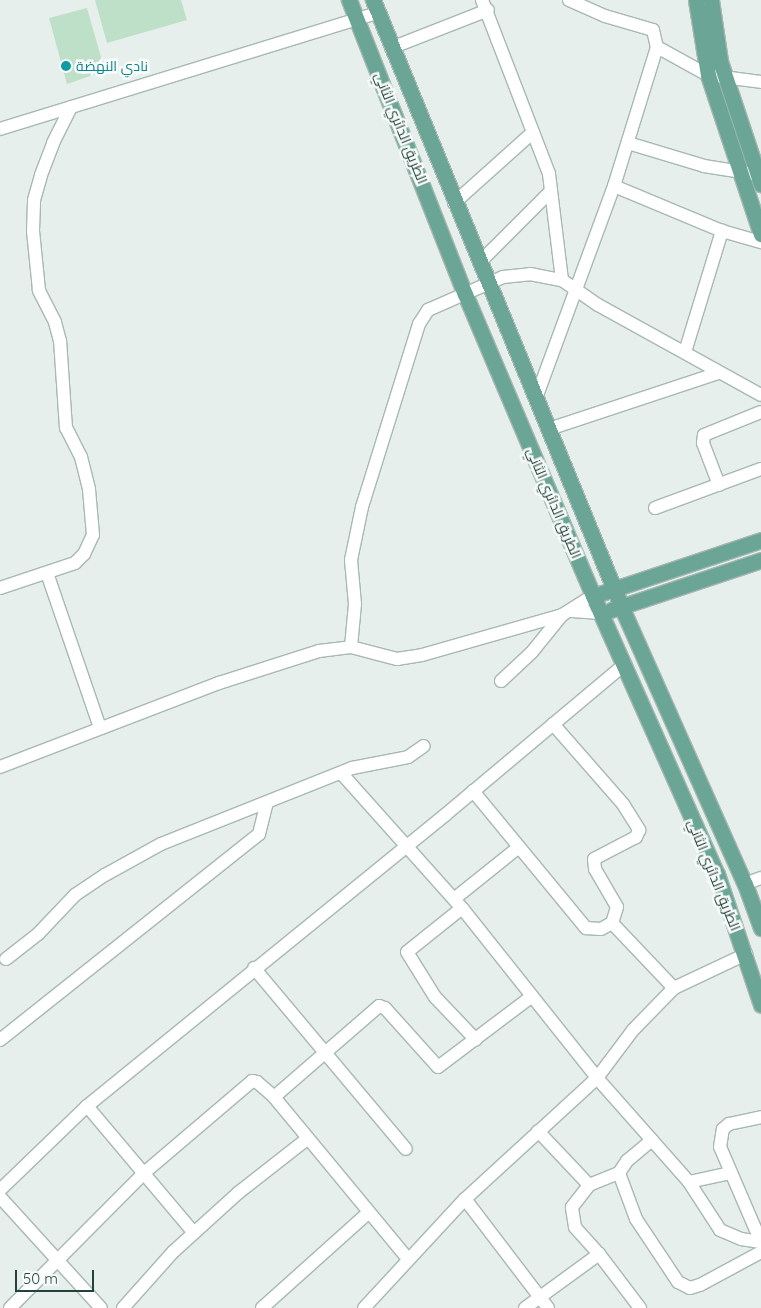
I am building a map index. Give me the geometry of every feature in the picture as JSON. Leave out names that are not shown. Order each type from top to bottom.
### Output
[{"type":"main road","name":"الطريق الدائري الثاني","points":[[349,0],[355,20],[391,102],[465,294],[600,613],[717,874],[746,954],[761,1004]]},
{"type":"main road","points":[[696,0],[708,75],[761,234]]},
{"type":"main road","points":[[711,0],[724,78],[760,178]]},
{"type":"main road","name":"الطريق الدائري الثاني","points":[[375,6],[454,203],[489,282],[621,606],[745,884],[761,928]]},
{"type":"main road","points":[[593,596],[761,540]]},
{"type":"main road","points":[[600,613],[761,560]]},
{"type":"street","points":[[536,398],[614,186],[657,47],[653,30],[605,16],[569,0]]},
{"type":"street","points":[[391,48],[485,5],[545,162],[551,192],[562,280]]},
{"type":"street","points":[[0,129],[355,20],[375,6]]},
{"type":"street","points":[[657,47],[708,75],[761,82]]},
{"type":"street","points":[[0,588],[75,563],[84,554],[93,535],[81,457],[66,428],[60,341],[55,322],[39,290],[33,230],[34,200],[53,143],[71,107]]},
{"type":"street","points":[[454,203],[533,132]]},
{"type":"street","points":[[628,143],[673,158],[760,178]]},
{"type":"street","points":[[614,186],[722,231],[761,242]]},
{"type":"street","points":[[480,262],[551,192]]},
{"type":"street","points":[[685,352],[722,231]]},
{"type":"street","points":[[351,647],[356,604],[351,560],[362,506],[418,324],[428,310],[489,282],[530,274],[562,280],[574,292],[761,395]]},
{"type":"street","points":[[549,429],[718,373]]},
{"type":"street","points":[[718,485],[703,443],[704,435],[761,412]]},
{"type":"street","points":[[655,508],[761,469]]},
{"type":"street","points":[[47,573],[100,728]]},
{"type":"street","points":[[501,681],[532,652],[567,613],[593,596]]},
{"type":"street","points":[[0,767],[253,671],[319,651],[351,647],[397,659],[567,613],[600,613]]},
{"type":"street","points":[[0,1190],[87,1106],[473,791],[624,664]]},
{"type":"street","points":[[473,791],[586,928],[602,929],[612,923],[617,907],[595,869],[594,859],[636,837],[640,830],[623,804],[553,724]]},
{"type":"street","points":[[6,959],[38,934],[75,895],[105,874],[161,844],[369,762],[408,757],[424,746]]},
{"type":"street","points":[[342,774],[458,904],[597,1078],[689,1182],[720,1230],[740,1239],[761,1242]]},
{"type":"street","points":[[0,1040],[259,834],[267,803]]},
{"type":"street","points":[[476,1040],[435,996],[407,952],[519,847]]},
{"type":"street","points":[[745,884],[761,878]]},
{"type":"street","points":[[612,923],[674,988]]},
{"type":"street","points":[[364,1308],[407,1258],[465,1199],[597,1078],[633,1030],[674,988],[746,954]]},
{"type":"street","points":[[254,968],[406,1149]]},
{"type":"street","points":[[274,1097],[379,1006],[385,1008],[436,1067],[476,1040],[531,997]]},
{"type":"street","points":[[10,1308],[144,1173],[252,1081],[257,1082],[274,1097],[407,1258]]},
{"type":"street","points":[[87,1106],[194,1233]]},
{"type":"street","points":[[761,1117],[743,1119],[723,1129],[720,1147],[761,1242]]},
{"type":"street","points":[[538,1131],[589,1185]]},
{"type":"street","points":[[122,1308],[194,1233],[307,1139]]},
{"type":"street","points":[[640,1308],[599,1254],[583,1239],[572,1218],[578,1196],[589,1185],[619,1173],[627,1160],[652,1140]]},
{"type":"street","points":[[619,1173],[636,1219],[684,1287],[700,1285],[761,1252]]},
{"type":"street","points":[[689,1182],[731,1173]]},
{"type":"street","points":[[465,1199],[548,1308]]},
{"type":"street","points":[[2,1204],[57,1259],[101,1308]]},
{"type":"street","points":[[262,1308],[368,1213]]},
{"type":"street","points":[[525,1308],[599,1254]]},
{"type":"green space","points":[[95,0],[181,0],[187,20],[107,43]]},
{"type":"green space","points":[[87,8],[105,71],[67,84],[49,18]]},
{"type":"place","name":"نادي النهضة","points":[[66,66]]}]
